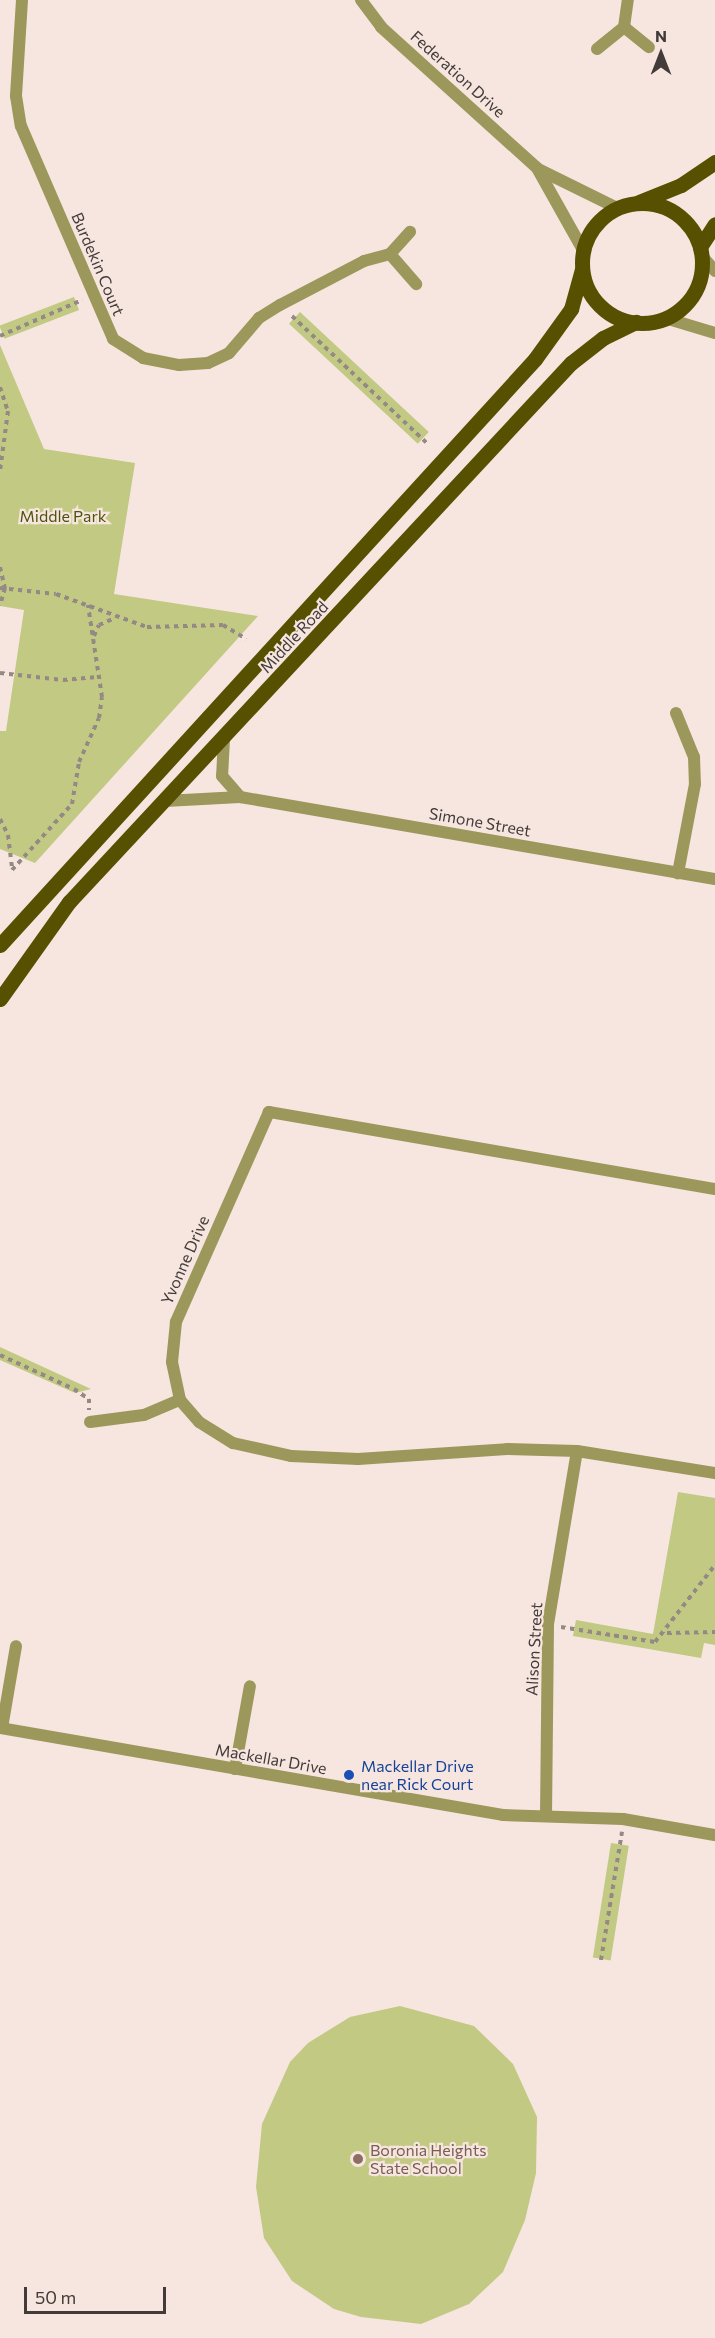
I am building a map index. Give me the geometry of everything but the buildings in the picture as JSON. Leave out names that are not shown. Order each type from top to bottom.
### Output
[{"type":"main road","points":[[715,162],[681,185],[637,203],[617,208],[594,228],[583,250],[582,269],[598,304],[614,316],[636,322],[665,318],[693,295],[701,252],[715,224]]},
{"type":"main road","points":[[637,203],[671,210],[690,226],[701,252]]},
{"type":"main road","name":"Middle Road","points":[[0,945],[542,351],[571,309],[582,269]]},
{"type":"main road","name":"Middle Road","points":[[0,999],[69,902],[224,739],[571,363],[603,338],[636,322]]},
{"type":"street","name":"Burdekin Court","points":[[22,0],[16,96],[21,126],[112,339],[143,358],[179,365],[208,363],[229,353],[259,318],[280,305],[364,261],[390,254]]},
{"type":"street","name":"Federation Drive","points":[[361,0],[381,27],[537,168],[617,208]]},
{"type":"street","points":[[597,49],[624,27],[628,0]]},
{"type":"street","points":[[624,27],[649,47]]},
{"type":"street","name":"Federation Drive","points":[[537,168],[583,250]]},
{"type":"street","points":[[410,232],[390,254],[416,284]]},
{"type":"street","points":[[701,252],[715,271]]},
{"type":"street","points":[[665,318],[715,333]]},
{"type":"street","points":[[676,713],[694,757],[695,775],[678,873]]},
{"type":"street","points":[[224,739],[222,776],[240,797]]},
{"type":"street","name":"Simone Street","points":[[165,801],[240,797],[715,879]]},
{"type":"street","name":"Yvonne Drive","points":[[715,1189],[269,1112],[176,1322],[172,1362],[180,1400],[199,1422],[233,1443],[291,1456],[357,1459],[507,1449],[577,1451],[715,1473]]},
{"type":"street","points":[[90,1422],[144,1415],[180,1400]]},
{"type":"street","name":"Alison Street","points":[[546,1816],[548,1624],[577,1451]]},
{"type":"street","points":[[1,1728],[16,1646]]},
{"type":"street","points":[[235,1769],[250,1686]]},
{"type":"street","name":"Mackellar Drive","points":[[1,1728],[503,1815],[623,1819],[715,1835]]},
{"type":"path","points":[[0,336],[93,295]]},
{"type":"path","points":[[280,305],[427,443]]},
{"type":"path","points":[[0,387],[9,411],[9,432],[0,471]]},
{"type":"path","points":[[0,567],[3,588],[0,605]]},
{"type":"path","points":[[3,588],[56,594],[88,605],[115,618],[175,630],[223,625],[246,639]]},
{"type":"path","points":[[0,819],[9,835],[12,870],[72,804],[79,762],[99,718],[100,677],[88,605]]},
{"type":"path","points":[[93,637],[99,625],[115,618]]},
{"type":"path","points":[[0,673],[63,680],[100,677]]},
{"type":"path","points":[[0,1355],[89,1399],[90,1422]]},
{"type":"path","points":[[548,1624],[655,1642],[666,1633],[715,1565]]},
{"type":"path","points":[[666,1633],[715,1632]]},
{"type":"path","points":[[601,1960],[623,1819]]},
{"type":"green space","points":[[74,297],[79,310],[4,339],[0,325]]},
{"type":"green space","points":[[300,312],[429,432],[418,444],[289,324]]},
{"type":"green space","name":"Middle Park","points":[[0,345],[44,449],[135,463],[114,594],[258,616],[35,863],[0,849],[0,731],[6,731],[24,610],[0,606]]},
{"type":"green space","points":[[0,1347],[91,1389],[75,1393],[0,1360]]},
{"type":"green space","points":[[678,1492],[715,1498],[715,1645],[704,1643],[701,1658],[573,1636],[576,1620],[653,1634]]},
{"type":"green space","points":[[611,1843],[629,1846],[611,1960],[593,1958]]},
{"type":"green space","points":[[400,2006],[474,2026],[513,2064],[537,2117],[536,2173],[525,2220],[503,2272],[469,2304],[421,2324],[361,2317],[334,2309],[292,2281],[264,2238],[256,2187],[262,2124],[290,2062],[308,2043],[350,2017]]},
{"type":"place","name":"Mackellar Drive near Rick Court","points":[[349,1775]]},
{"type":"place","name":"Boronia Heights State School","points":[[358,2159]]}]
